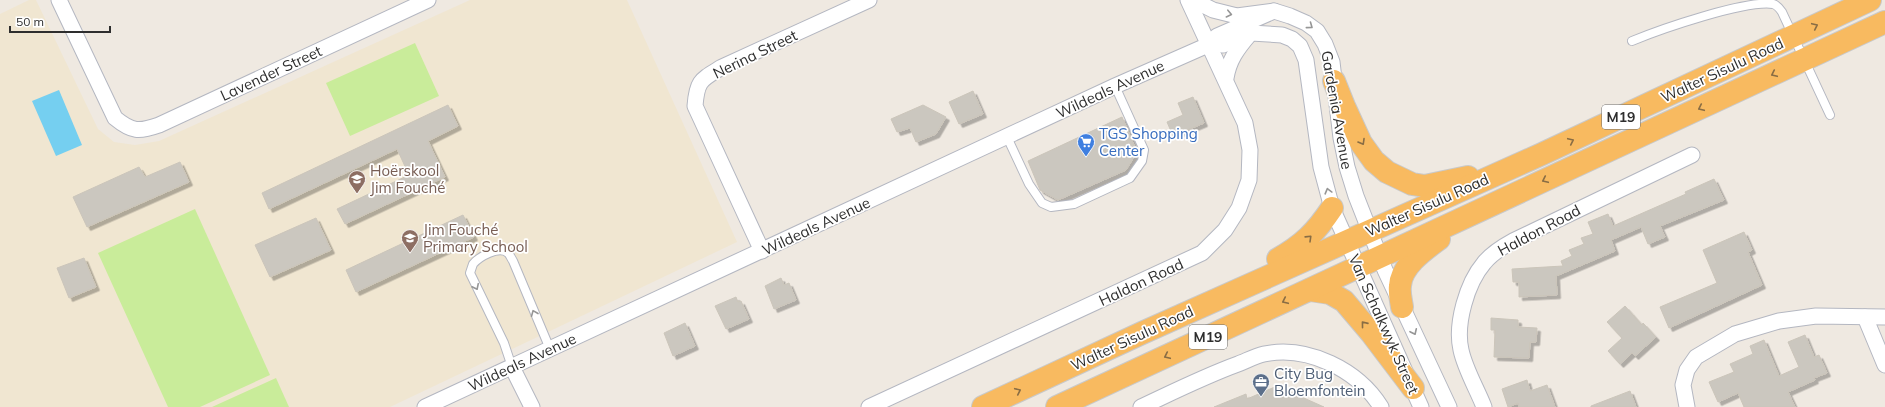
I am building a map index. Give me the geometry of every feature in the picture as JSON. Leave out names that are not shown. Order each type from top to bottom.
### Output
[{"type":"highway","name":"Walter Sisulu Road","points":[[982,407],[1369,230],[1542,154],[1870,0]]},
{"type":"highway","name":"Walter Sisulu Road","points":[[1057,407],[1359,268],[1885,22]]},
{"type":"highway","points":[[1334,81],[1361,143],[1374,161],[1387,172],[1412,184],[1426,186],[1462,179],[1542,154]]},
{"type":"highway","points":[[1402,307],[1400,284],[1405,270],[1438,239],[1492,205]]},
{"type":"highway","points":[[1142,333],[1286,255],[1311,236],[1332,208]]},
{"type":"highway","points":[[1310,290],[1330,294],[1344,301],[1372,334],[1417,398]]},
{"type":"street","name":"Lavender Street","points":[[59,0],[115,118],[127,128],[136,131],[146,130],[160,125],[428,0]]},
{"type":"street","name":"Nerina Street","points":[[762,252],[695,106],[696,90],[702,80],[722,67],[869,0]]},
{"type":"street","points":[[1188,0],[1208,45],[1217,36],[1274,11]]},
{"type":"street","name":"Gardenia Avenue","points":[[1193,0],[1213,10],[1237,16],[1274,11],[1306,23],[1316,31],[1325,44],[1329,56],[1334,81],[1338,124],[1347,167],[1380,258]]},
{"type":"street","points":[[1226,78],[1228,67],[1234,54],[1251,33]]},
{"type":"street","name":"Gardenia Avenue","points":[[1208,45],[1222,45],[1251,33],[1282,35],[1292,39],[1300,46],[1306,60],[1319,152],[1332,208],[1346,241]]},
{"type":"street","name":"Wildeals Avenue","points":[[425,407],[762,252],[1115,86],[1208,45]]},
{"type":"street","name":"Haldon Road","points":[[870,407],[1202,253],[1225,230],[1239,208],[1249,180],[1250,150],[1245,123],[1226,78],[1208,45]]},
{"type":"street","name":"Haldon Road","points":[[1484,407],[1461,351],[1458,336],[1461,316],[1467,297],[1483,263],[1496,251],[1513,241],[1692,155]]},
{"type":"street","name":"Van Schalkwyk Street","points":[[1346,241],[1417,398]]},
{"type":"street","name":"Van Schalkwyk Street","points":[[1380,258],[1449,407]]},
{"type":"street","points":[[1687,407],[1683,385],[1687,370],[1696,357],[1735,334],[1779,321],[1816,316],[1885,317]]},
{"type":"street","points":[[1865,317],[1885,365]]},
{"type":"street","points":[[1141,407],[1222,370],[1264,354],[1286,353],[1329,362],[1345,370],[1374,395],[1381,407]]},
{"type":"street","points":[[512,367],[532,407]]},
{"type":"lane","points":[[1632,41],[1695,16],[1725,6],[1759,0],[1774,4],[1782,12],[1792,37],[1830,115]]},
{"type":"lane","points":[[1007,137],[1029,184],[1042,203],[1051,207],[1074,204],[1130,178],[1142,161],[1144,150],[1115,86]]},
{"type":"lane","points":[[512,367],[504,343],[470,273],[473,264],[486,255],[497,250],[503,250],[513,261],[550,349]]},
{"type":"shaded area","name":"Hoërskool Jim Fouché","points":[[29,0],[36,0],[98,129],[114,142],[135,145],[159,141],[470,0],[627,0],[737,242],[390,407],[0,407],[0,14]]},
{"type":"green space","points":[[415,43],[439,96],[350,136],[326,83]]},
{"type":"green space","points":[[195,209],[270,375],[200,407],[168,407],[98,253]]},
{"type":"green space","points":[[276,378],[289,407],[212,407]]},
{"type":"water","points":[[59,90],[82,145],[56,156],[32,101]]},
{"type":"building","points":[[973,91],[983,114],[959,124],[949,102]]},
{"type":"building","points":[[1193,97],[1204,123],[1173,136],[1167,122],[1183,115],[1178,103]]},
{"type":"building","points":[[448,105],[458,126],[428,141],[445,177],[345,224],[337,209],[409,175],[397,149],[269,209],[262,193]]},
{"type":"building","points":[[923,105],[946,117],[936,134],[916,142],[910,128],[897,132],[891,119]]},
{"type":"building","name":"TGS Shopping Center","points":[[1122,117],[1137,152],[1126,170],[1058,200],[1040,190],[1028,161]]},
{"type":"building","points":[[180,162],[189,182],[87,227],[73,197],[139,167],[145,177]]},
{"type":"building","points":[[1714,179],[1724,200],[1660,226],[1665,237],[1648,244],[1641,227],[1611,240],[1615,251],[1556,276],[1557,295],[1519,297],[1519,282],[1513,282],[1512,269],[1563,266],[1561,261],[1572,256],[1569,250],[1584,244],[1581,238],[1593,234],[1588,222],[1608,214],[1613,226],[1686,194],[1685,192]]},
{"type":"building","name":"Jim Fouché Primary School","points":[[463,215],[474,237],[356,292],[346,270]]},
{"type":"building","points":[[316,218],[331,250],[270,277],[255,245]]},
{"type":"building","points":[[1744,232],[1752,250],[1748,252],[1762,285],[1669,328],[1660,307],[1717,283],[1703,250]]},
{"type":"building","points":[[84,258],[96,287],[69,298],[57,268]]},
{"type":"building","points":[[781,278],[784,285],[789,283],[796,300],[774,309],[765,286]]},
{"type":"building","points":[[736,297],[738,302],[741,301],[749,319],[726,329],[715,306]]},
{"type":"building","points":[[1625,306],[1642,325],[1643,323],[1656,337],[1635,356],[1632,353],[1620,364],[1608,351],[1622,338],[1607,322]]},
{"type":"building","points":[[1491,318],[1518,320],[1518,327],[1537,328],[1536,342],[1530,342],[1529,358],[1494,357],[1495,330],[1491,330]]},
{"type":"building","points":[[685,323],[695,346],[673,356],[664,333]]},
{"type":"building","points":[[1805,335],[1814,357],[1819,355],[1827,373],[1788,392],[1795,407],[1744,407],[1738,393],[1718,402],[1709,382],[1734,372],[1730,364],[1753,354],[1750,346],[1764,340],[1779,376],[1799,367],[1788,342]]},
{"type":"building","points":[[1527,380],[1530,391],[1547,385],[1555,407],[1519,407],[1518,403],[1508,407],[1502,389]]},
{"type":"building","points":[[1277,386],[1324,407],[1214,407],[1246,394],[1247,399]]},
{"type":"building","points":[[1630,391],[1636,407],[1591,407],[1591,406]]},
{"type":"place","name":"TGS Shopping Center","points":[[1086,157]]},
{"type":"place","name":"Hoërskool Jim Fouché","points":[[357,194]]},
{"type":"place","name":"Jim Fouché Primary School","points":[[410,253]]},
{"type":"place","name":"City Bug Bloemfontein","points":[[1261,397]]}]
